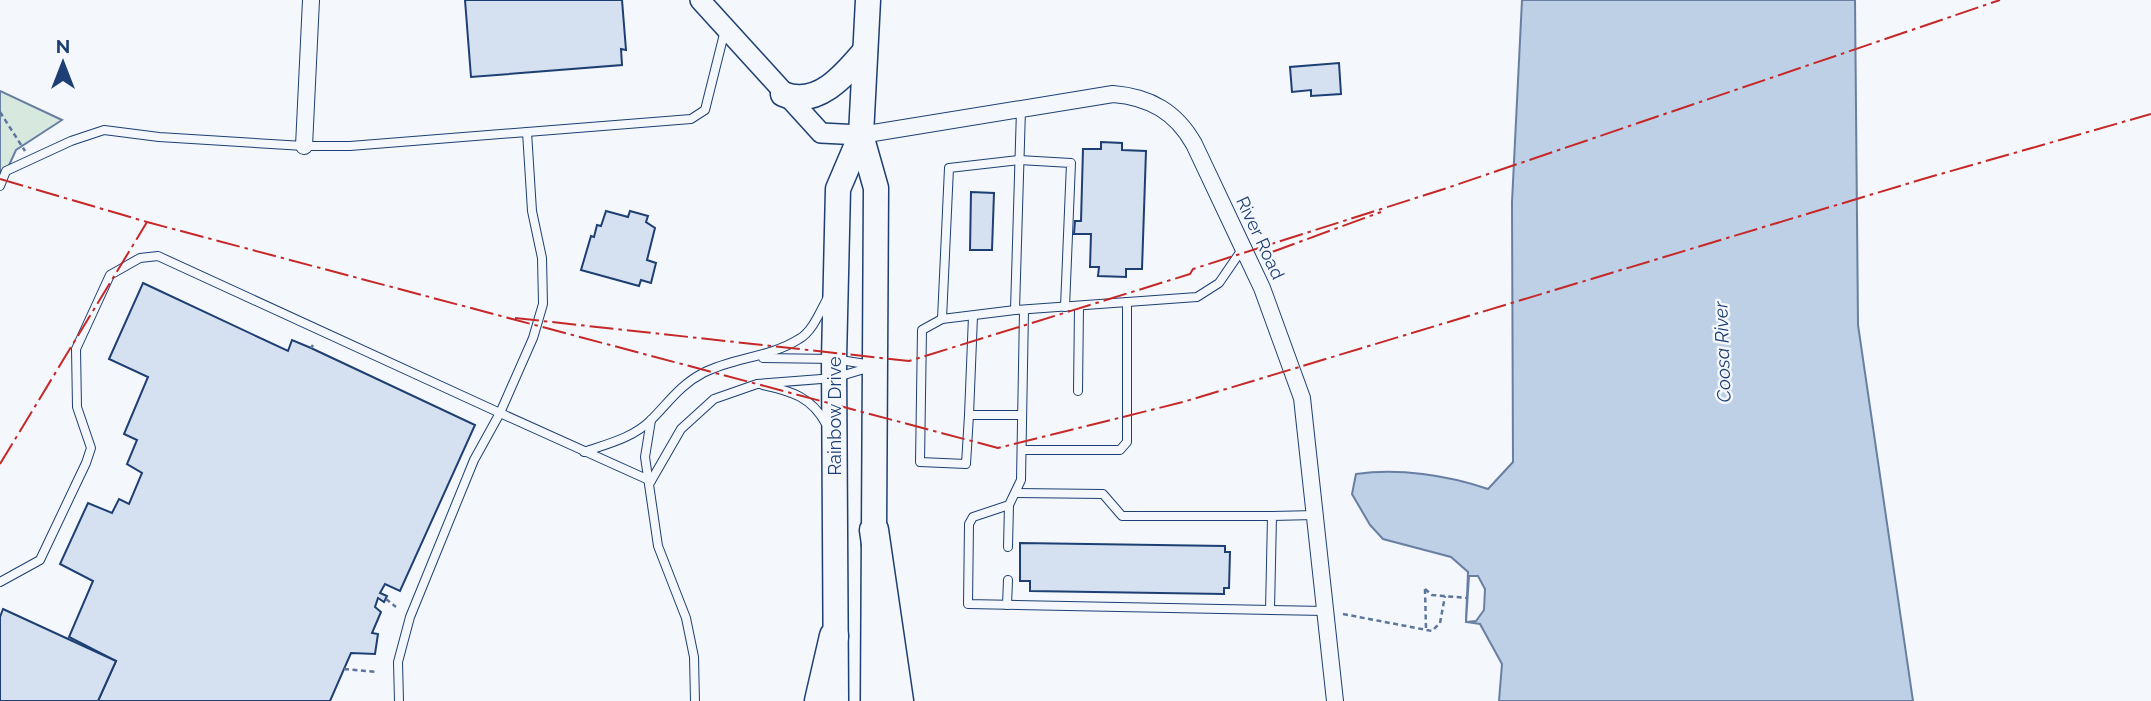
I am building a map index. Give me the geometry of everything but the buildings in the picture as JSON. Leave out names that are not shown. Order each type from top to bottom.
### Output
[{"type":"highway","points":[[874,530],[899,701]]},
{"type":"highway","points":[[819,701],[834,636]]},
{"type":"main road","name":"Rainbow Drive","points":[[868,0],[861,135],[876,188],[873,701]]},
{"type":"main road","points":[[783,94],[796,99],[818,94],[835,83],[865,51]]},
{"type":"main road","name":"Rainbow Drive","points":[[836,701],[834,369],[838,189],[861,135]]},
{"type":"street","points":[[304,146],[312,0]]},
{"type":"street","points":[[700,0],[821,133],[861,135]]},
{"type":"street","name":"River Road","points":[[861,135],[1113,94],[1139,98],[1162,108],[1188,134],[1262,288],[1302,398],[1335,701]]},
{"type":"lane","points":[[0,186],[6,171],[104,130],[159,137],[304,146],[350,146],[691,119],[705,110],[726,29]]},
{"type":"lane","points":[[1008,547],[1009,505],[1021,480],[1022,450],[1019,160],[1021,109]]},
{"type":"lane","points":[[399,701],[398,662],[410,617],[474,460],[500,413],[533,338],[543,304],[542,258],[532,211],[527,132]]},
{"type":"lane","points":[[943,319],[948,167],[1019,160],[1071,163],[1065,307]]},
{"type":"lane","points":[[973,316],[966,464],[920,462],[922,330],[943,319],[1020,310],[1197,297],[1219,283],[1243,247]]},
{"type":"lane","points":[[0,582],[40,560],[86,463],[91,448],[77,407],[76,349],[110,275],[141,258],[162,258],[651,481]]},
{"type":"lane","points":[[584,452],[623,439],[651,420],[673,393],[702,373],[729,362],[757,358],[802,338],[819,315],[836,281]]},
{"type":"lane","points":[[1022,450],[1121,450],[1127,442],[1127,302]]},
{"type":"lane","points":[[1078,391],[1079,306]]},
{"type":"lane","points":[[757,358],[834,369],[875,366]]},
{"type":"lane","points":[[651,481],[690,418],[714,399],[757,384],[834,369],[875,366]]},
{"type":"lane","points":[[757,384],[790,391],[808,400],[823,418],[834,453]]},
{"type":"lane","points":[[969,415],[1022,415]]},
{"type":"lane","points":[[651,420],[645,457],[651,481],[658,546],[686,618],[694,657],[695,701]]},
{"type":"lane","points":[[1016,493],[1104,494],[1122,516],[1315,515]]},
{"type":"lane","points":[[1009,505],[973,517],[970,524],[968,604],[1326,611]]},
{"type":"lane","points":[[1270,610],[1272,516]]},
{"type":"lane","points":[[1007,580],[1007,605]]},
{"type":"path","points":[[0,112],[31,159]]},
{"type":"path","points":[[1426,629],[1425,589],[1433,595],[1467,598]]},
{"type":"path","points":[[1326,611],[1432,631],[1440,623],[1446,596]]},
{"type":"path","points":[[386,599],[396,607]]},
{"type":"path","points":[[344,669],[377,672]]},
{"type":"shaded area","points":[[0,91],[62,120],[16,150],[0,185]]},
{"type":"water","name":"Coosa River","points":[[1522,0],[1855,0],[1858,325],[1913,701],[1499,701],[1502,664],[1480,624],[1466,622],[1468,572],[1451,557],[1383,539],[1370,525],[1352,494],[1356,474],[1372,472],[1423,474],[1488,489],[1513,462],[1512,202]]},
{"type":"pier","points":[[1469,576],[1478,576],[1485,589],[1484,610],[1476,621],[1466,622]]},
{"type":"power","points":[[515,318],[909,361],[1190,274],[1193,269],[1447,188],[2000,0]]},
{"type":"power","points":[[0,179],[147,222],[998,448],[1183,402],[1923,179],[2151,114]]},
{"type":"power","points":[[1272,252],[1381,212]]},
{"type":"power","points":[[0,464],[147,222]]}]
